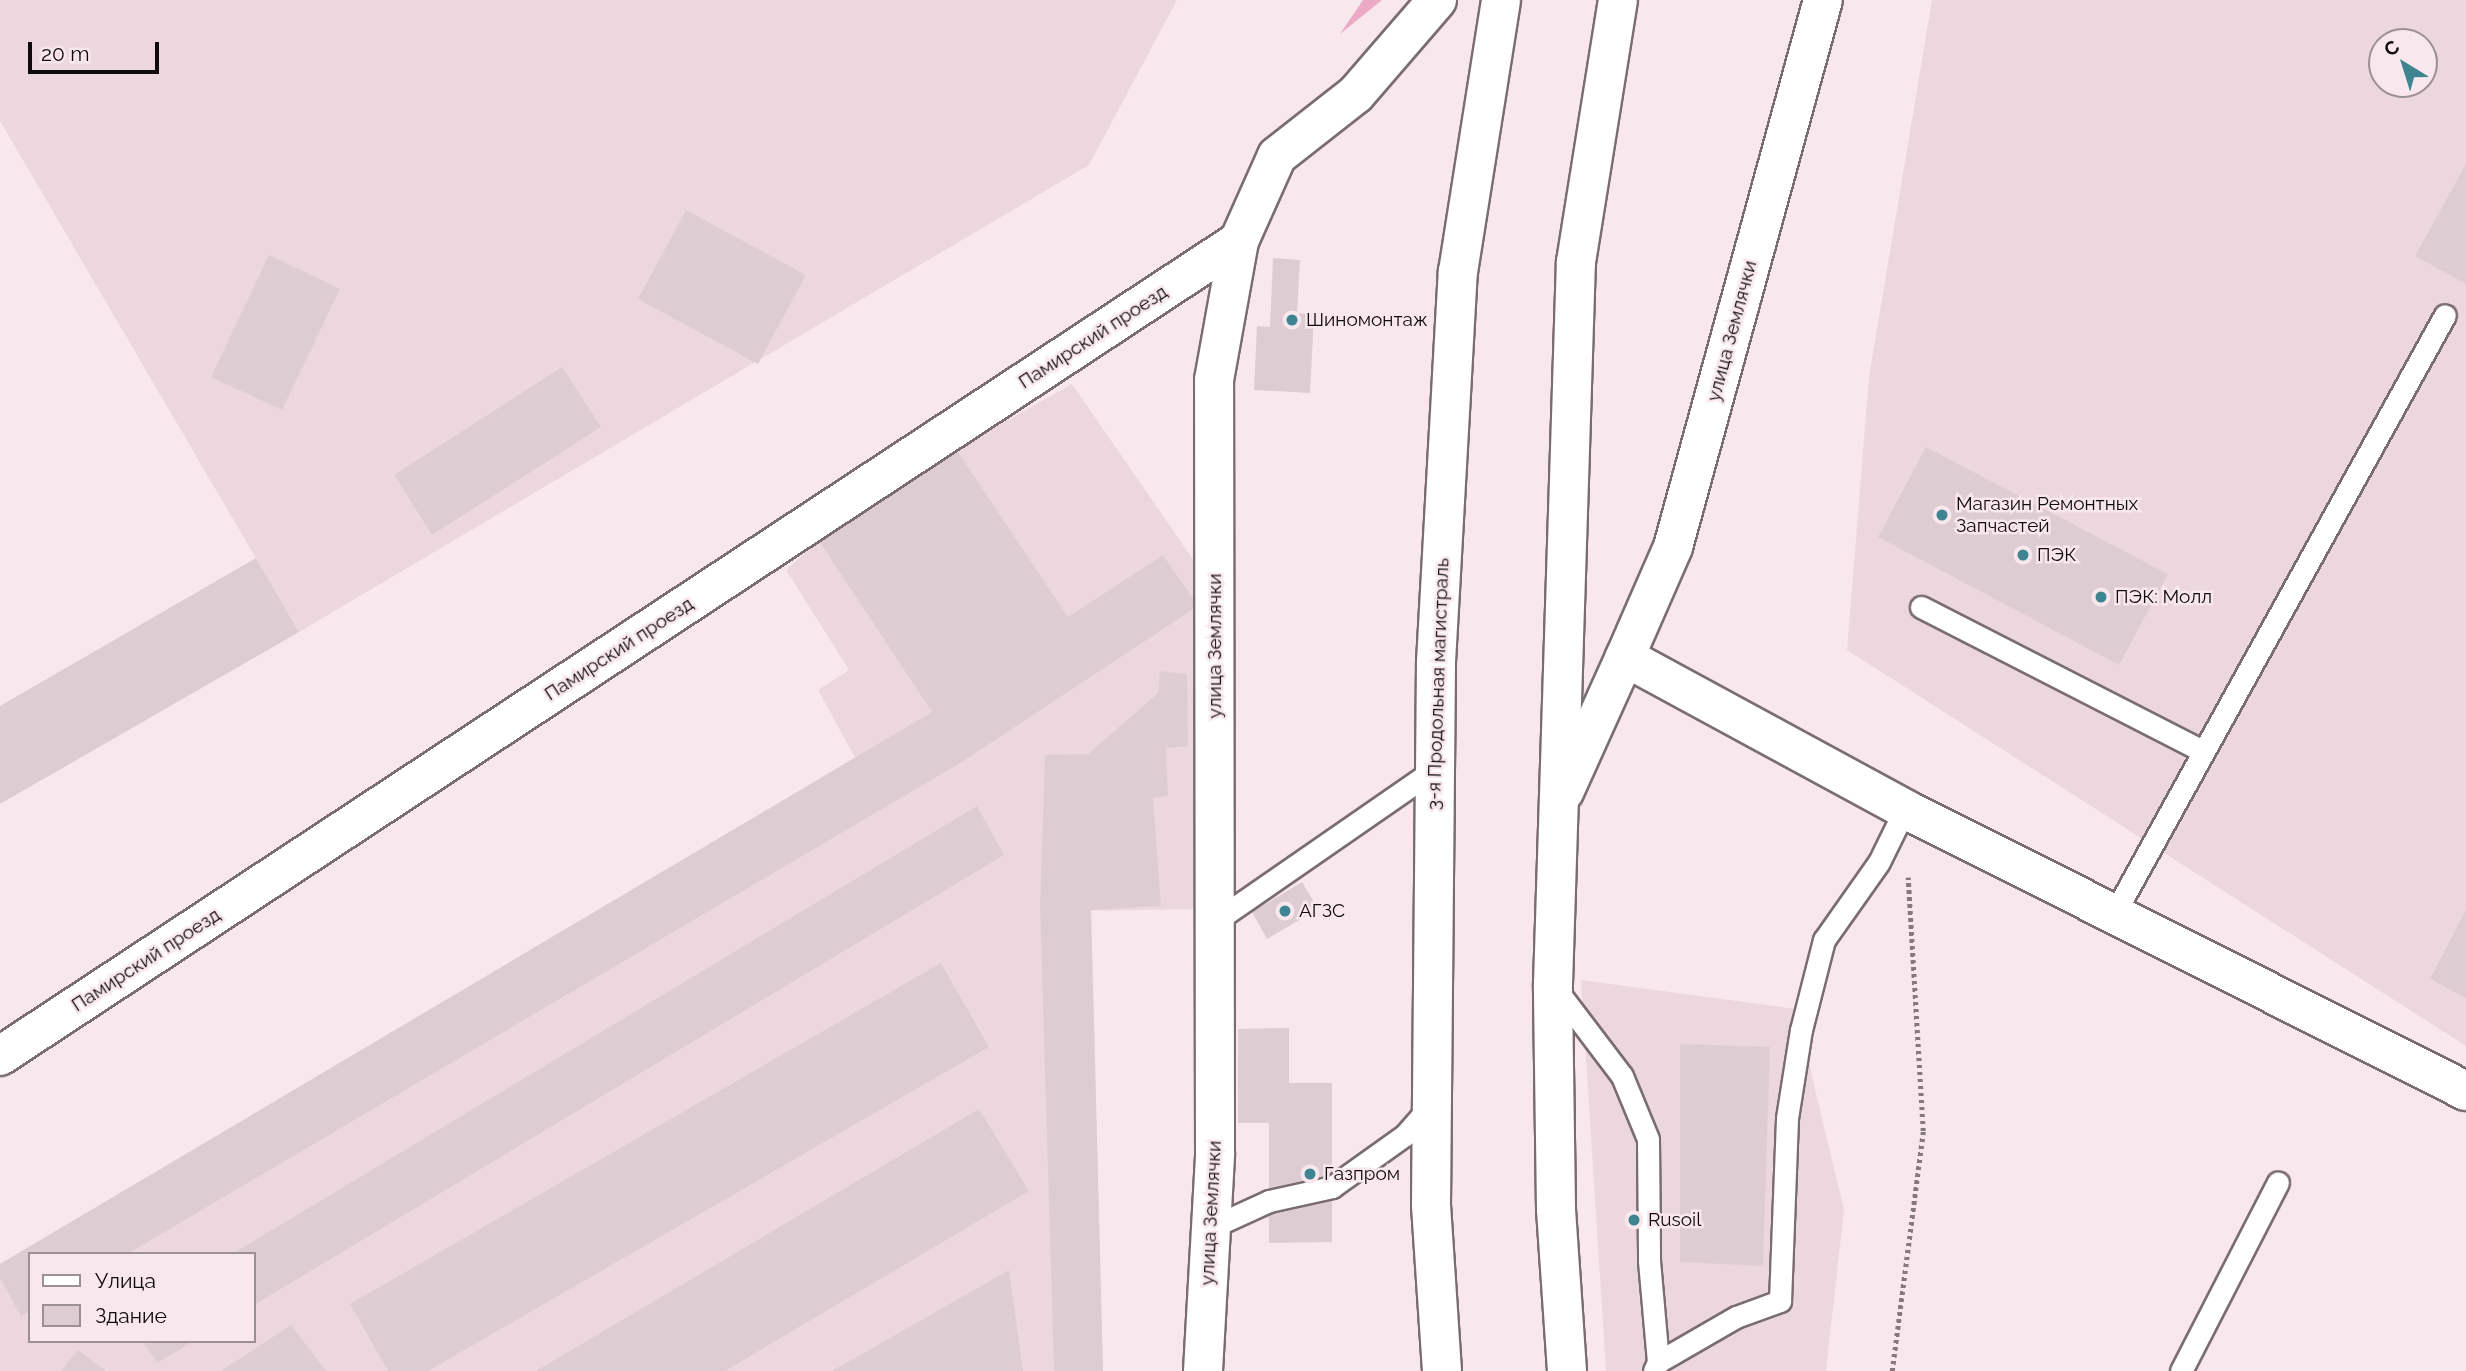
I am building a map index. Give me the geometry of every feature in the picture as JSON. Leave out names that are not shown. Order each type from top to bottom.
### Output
[{"type":"main road","name":"улица Землячки","points":[[1203,1371],[1210,1228],[1217,920],[1214,380],[1239,241],[1277,156],[1356,94],[1437,0]]},
{"type":"main road","name":"3-я Продольная магистраль","points":[[1442,1371],[1431,1204],[1436,663],[1458,272],[1501,0]]},
{"type":"main road","points":[[1567,1371],[1556,1209],[1553,984],[1576,262],[1618,0]]},
{"type":"main road","name":"улица Землячки","points":[[1557,806],[1673,547],[1823,0]]},
{"type":"main road","name":"Памирский проезд","points":[[0,1056],[1239,241]]},
{"type":"main road","points":[[1625,657],[1905,809],[2466,1091]]},
{"type":"lane","points":[[2114,914],[2445,315]]},
{"type":"lane","points":[[1921,607],[2203,751]]},
{"type":"lane","points":[[1217,920],[1435,769]]},
{"type":"lane","points":[[1553,984],[1622,1076],[1648,1139],[1648,1261],[1656,1367],[1736,1317],[1780,1301],[1787,1118],[1801,1030],[1824,940],[1879,862],[1905,809]]},
{"type":"lane","points":[[1210,1228],[1269,1201],[1332,1187],[1405,1135],[1432,1104]]},
{"type":"lane","points":[[2181,1371],[2278,1182]]},
{"type":"path","points":[[1892,1371],[1923,1131],[1905,809]]},
{"type":"shaded area","points":[[0,0],[1177,0],[1089,165],[299,632],[0,121]]},
{"type":"shaded area","points":[[1363,0],[1382,0],[1340,34]]},
{"type":"shaded area","points":[[1932,0],[2466,0],[2466,1046],[1847,650],[1869,377]]},
{"type":"shaded area","points":[[1072,384],[1208,581],[1196,909],[1091,911],[1103,1371],[0,1371],[0,1264],[855,758],[818,690],[849,670],[786,570],[819,541],[956,449]]},
{"type":"shaded area","points":[[1581,980],[1796,1009],[1844,1210],[1826,1371],[1606,1371]]},
{"type":"building","points":[[2466,164],[2466,284],[2415,256]]},
{"type":"building","points":[[686,210],[806,275],[758,364],[638,299]]},
{"type":"building","points":[[269,255],[340,289],[282,410],[211,377]]},
{"type":"building","name":"Шиномонтаж","points":[[1273,258],[1300,260],[1297,313],[1314,315],[1310,393],[1254,390],[1257,326],[1270,327]]},
{"type":"building","points":[[562,367],[601,427],[432,535],[394,475]]},
{"type":"building","name":"ПЭК","points":[[1926,447],[2168,574],[2119,665],[1878,537]]},
{"type":"building","points":[[956,449],[1068,617],[1163,555],[1198,606],[965,760],[130,1252],[28,1252],[28,1312],[21,1316],[0,1278],[0,1264],[932,712],[819,541]]},
{"type":"building","points":[[256,558],[299,632],[0,804],[0,706]]},
{"type":"building","points":[[1160,671],[1187,674],[1188,746],[1166,748],[1168,796],[1153,798],[1161,906],[1091,910],[1103,1371],[1054,1371],[1040,905],[1045,755],[1088,754],[1158,693]]},
{"type":"building","points":[[977,806],[1004,855],[256,1304],[256,1252],[235,1252]]},
{"type":"building","name":"АГЗС","points":[[1302,882],[1318,909],[1267,939],[1252,912]]},
{"type":"building","points":[[2466,910],[2466,998],[2430,979]]},
{"type":"building","points":[[941,963],[989,1047],[428,1371],[388,1371],[350,1304]]},
{"type":"building","points":[[1289,1028],[1289,1083],[1332,1083],[1332,1242],[1269,1243],[1269,1123],[1238,1123],[1238,1029]]},
{"type":"building","points":[[1680,1044],[1770,1047],[1763,1266],[1680,1262]]},
{"type":"building","points":[[979,1109],[1029,1191],[725,1371],[536,1371]]},
{"type":"building","points":[[1009,1270],[1023,1371],[832,1371]]},
{"type":"building","points":[[291,1325],[326,1371],[221,1371]]},
{"type":"building","points":[[144,1343],[191,1343],[157,1363]]},
{"type":"building","points":[[78,1350],[106,1371],[61,1371]]},
{"type":"place","name":"Шиномонтаж","points":[[1292,320]]},
{"type":"place","name":"Магазин Ремонтных Запчастей","points":[[1942,515]]},
{"type":"place","name":"ПЭК","points":[[2023,555]]},
{"type":"place","name":"ПЭК: Молл","points":[[2101,597]]},
{"type":"place","name":"АГЗС","points":[[1285,911]]},
{"type":"place","name":"Газпром","points":[[1310,1174]]},
{"type":"place","name":"Rusoil","points":[[1634,1220]]}]
